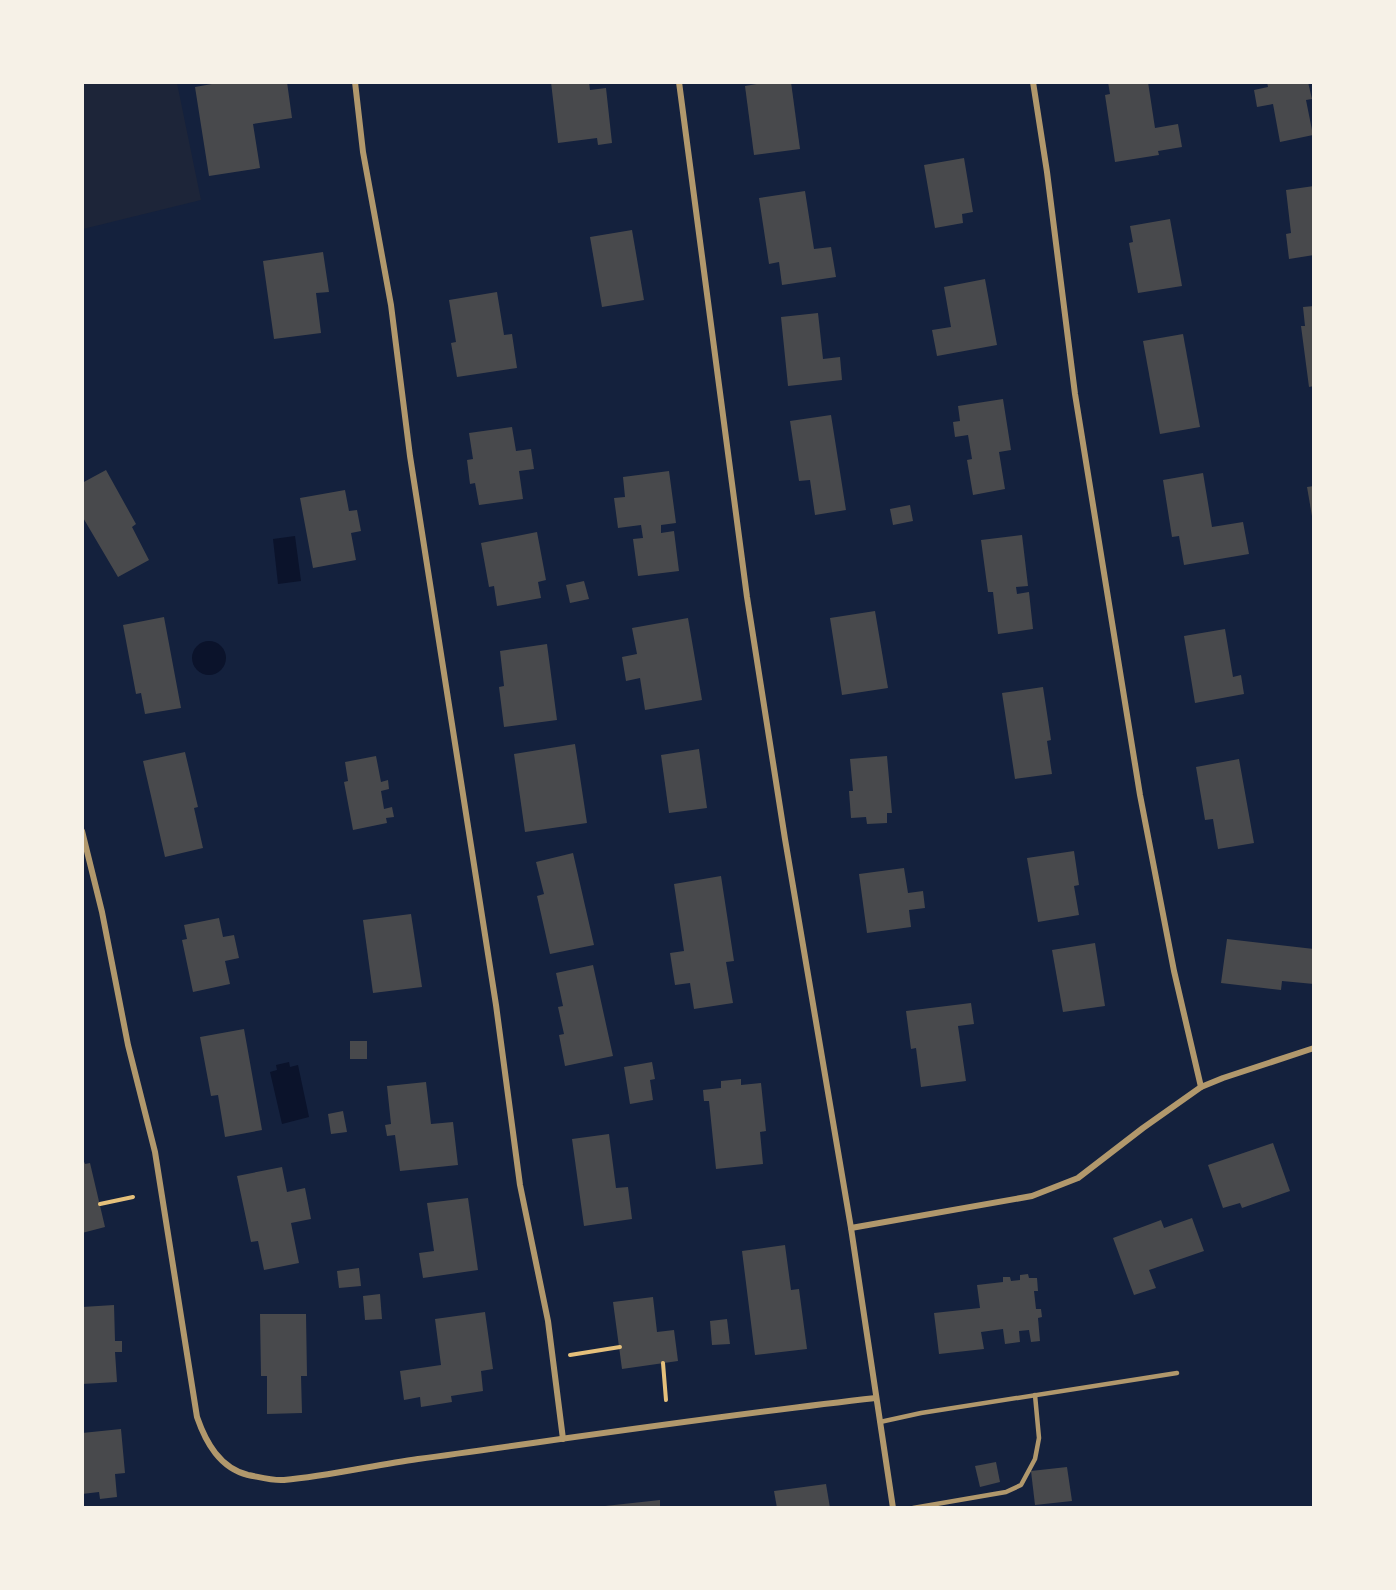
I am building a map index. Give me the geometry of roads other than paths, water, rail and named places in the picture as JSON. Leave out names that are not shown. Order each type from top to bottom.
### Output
[{"type":"street","points":[[355,82],[363,152],[391,305],[410,456],[495,998],[520,1185],[548,1321],[563,1439]]},
{"type":"street","points":[[679,82],[747,597],[785,839],[851,1228],[893,1508]]},
{"type":"street","points":[[1033,82],[1047,172],[1074,394],[1140,795],[1174,971],[1201,1088]]},
{"type":"street","points":[[82,831],[102,912],[128,1045],[155,1152],[197,1417],[212,1449],[225,1465],[247,1475],[282,1480],[733,1414],[876,1398]]},
{"type":"street","points":[[851,1228],[1032,1196],[1078,1178],[1143,1128],[1201,1088],[1223,1078],[1314,1048]]},
{"type":"lane","points":[[880,1422],[1176,1373]]},
{"type":"lane","points":[[913,1508],[1006,1492],[1022,1485],[1035,1459],[1039,1438],[1035,1395]]}]
